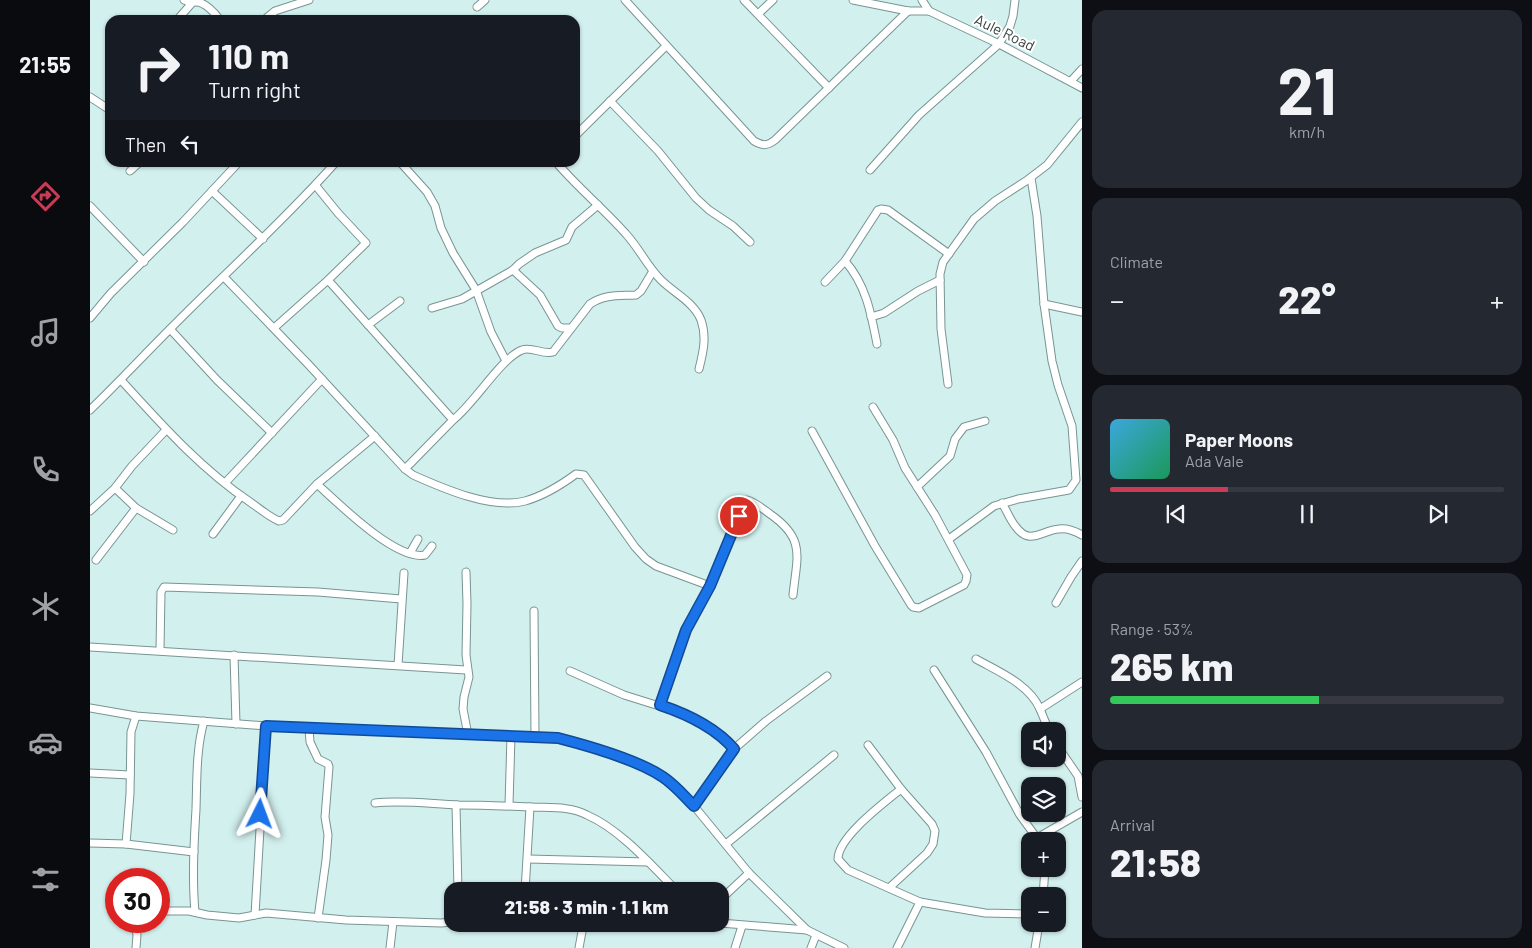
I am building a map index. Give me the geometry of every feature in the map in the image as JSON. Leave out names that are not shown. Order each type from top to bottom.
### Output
[{"type":"street","points":[[184,0],[192,3],[201,3],[216,15]]},
{"type":"street","points":[[270,15],[275,11],[300,1],[309,0]]},
{"type":"street","points":[[477,8],[485,0]]},
{"type":"street","points":[[625,0],[754,141],[764,145],[775,140],[908,11]]},
{"type":"street","points":[[744,0],[829,88]]},
{"type":"street","points":[[758,14],[773,0]]},
{"type":"street","name":"Aule Road","points":[[853,0],[908,11],[929,11],[999,44],[1082,88]]},
{"type":"street","points":[[922,0],[929,11]]},
{"type":"street","points":[[870,170],[915,118],[999,44],[1010,26],[1015,0]]},
{"type":"street","points":[[181,15],[192,3]]},
{"type":"street","points":[[580,131],[666,46]]},
{"type":"street","points":[[1071,81],[1082,69]]},
{"type":"street","points":[[90,97],[105,107]]},
{"type":"street","points":[[610,101],[658,151],[696,198],[709,210],[733,226],[750,242]]},
{"type":"street","points":[[948,384],[941,329],[941,268],[958,240],[980,214],[995,201],[1048,165],[1082,122]]},
{"type":"street","points":[[130,171],[134,167]]},
{"type":"street","points":[[90,318],[234,167]]},
{"type":"street","points":[[90,410],[316,186],[332,167]]},
{"type":"street","points":[[404,167],[427,192],[435,206],[439,224],[452,253],[476,290],[491,332],[506,361]]},
{"type":"street","points":[[560,167],[628,236],[653,272],[690,304],[700,320],[704,340],[699,369]]},
{"type":"street","points":[[948,539],[984,511],[1002,503],[1069,490],[1076,480],[1072,426],[1052,361],[1044,304],[1038,216],[1031,178]]},
{"type":"street","points":[[274,328],[366,243],[316,186]]},
{"type":"street","points":[[212,192],[263,239]]},
{"type":"street","points":[[432,308],[457,301],[513,270],[535,253],[566,240],[572,227],[598,205]]},
{"type":"street","points":[[90,206],[144,262]]},
{"type":"street","points":[[825,282],[845,261],[878,210],[881,209],[888,210],[950,254]]},
{"type":"street","points":[[845,261],[860,282],[866,295],[876,344]]},
{"type":"street","points":[[513,270],[540,295],[558,326],[571,328]]},
{"type":"street","points":[[405,469],[464,412],[506,361],[525,349],[553,352],[595,300],[612,295],[638,294],[653,272]]},
{"type":"street","points":[[224,277],[405,469],[417,477],[473,498],[498,502],[523,502],[580,473],[593,486],[635,547],[646,559],[656,566],[710,586]]},
{"type":"street","points":[[328,280],[454,420]]},
{"type":"street","points":[[871,317],[884,312],[940,280]]},
{"type":"street","points":[[368,325],[400,301]]},
{"type":"street","points":[[1044,304],[1082,312]]},
{"type":"street","points":[[170,329],[217,380],[272,433]]},
{"type":"street","points":[[225,483],[322,379]]},
{"type":"street","points":[[122,380],[166,430],[201,464],[241,496],[279,521],[283,520],[317,484],[375,436]]},
{"type":"street","points":[[812,431],[875,546],[913,607],[919,608],[964,584],[967,575],[948,539],[905,468],[893,440],[873,407]]},
{"type":"street","points":[[917,487],[950,456],[955,439],[964,427],[985,421]]},
{"type":"street","points":[[90,511],[115,488],[132,466],[166,430]]},
{"type":"street","points":[[317,484],[379,537],[410,553],[421,556],[425,555],[432,546]]},
{"type":"street","points":[[115,488],[136,508],[173,530]]},
{"type":"street","points":[[213,534],[241,496]]},
{"type":"street","points":[[660,705],[686,630],[710,586],[745,502],[749,500],[781,522],[793,536],[797,551],[793,595]]},
{"type":"street","points":[[1002,503],[1015,526],[1023,535],[1036,536],[1062,528],[1082,534]]},
{"type":"street","points":[[96,560],[136,508]]},
{"type":"street","points":[[410,553],[418,539]]},
{"type":"street","points":[[1056,603],[1082,562]]},
{"type":"street","points":[[466,572],[466,670],[469,677],[463,709],[468,735]]},
{"type":"street","points":[[398,665],[404,573]]},
{"type":"street","points":[[160,650],[161,592],[164,587],[318,592],[401,600]]},
{"type":"street","points":[[534,611],[535,736]]},
{"type":"street","points":[[90,647],[466,670]]},
{"type":"street","points":[[234,655],[236,724]]},
{"type":"street","points":[[976,658],[1024,688],[1036,699],[1045,722]]},
{"type":"street","points":[[934,670],[986,752],[1020,815],[1032,832]]},
{"type":"street","points":[[570,671],[624,696],[660,705],[688,715],[721,736],[734,749]]},
{"type":"street","points":[[694,806],[734,749],[766,721],[827,676]]},
{"type":"street","points":[[1040,709],[1082,682]]},
{"type":"street","points":[[90,708],[136,716],[236,724],[468,735],[535,736],[558,738],[581,744],[642,766],[663,777],[677,788],[694,806],[749,873],[807,930],[844,948]]},
{"type":"street","points":[[126,844],[131,732],[136,716]]},
{"type":"street","points":[[195,912],[193,874],[198,766],[204,721]]},
{"type":"street","points":[[255,915],[266,726]]},
{"type":"street","points":[[309,728],[311,745],[319,760],[328,764],[329,767],[325,817],[328,835],[318,918]]},
{"type":"street","points":[[509,805],[511,736]]},
{"type":"street","points":[[868,746],[901,789],[932,824],[935,831],[935,839],[927,853],[889,888]]},
{"type":"street","points":[[726,844],[834,755]]},
{"type":"street","points":[[1066,759],[1078,776],[1082,797]]},
{"type":"street","points":[[90,773],[130,775]]},
{"type":"street","points":[[901,789],[846,839],[838,852],[838,859],[848,870],[920,902],[985,913],[1021,914]]},
{"type":"street","points":[[375,803],[396,801],[563,808],[588,815],[611,828],[668,882]]},
{"type":"street","points":[[456,805],[458,882]]},
{"type":"street","points":[[526,882],[530,807]]},
{"type":"street","points":[[1051,832],[1082,812]]},
{"type":"street","points":[[90,843],[126,844],[194,852]]},
{"type":"street","points":[[528,859],[648,862]]},
{"type":"street","points":[[729,892],[749,873]]},
{"type":"street","points":[[897,948],[920,902]]},
{"type":"street","points":[[170,912],[195,912],[240,918],[274,914],[393,922],[444,922]]},
{"type":"street","points":[[390,948],[393,922]]},
{"type":"street","points":[[729,925],[807,930]]},
{"type":"street","points":[[736,948],[742,926]]},
{"type":"street","points":[[579,948],[582,932]]},
{"type":"street","points":[[1035,948],[1038,932]]},
{"type":"street","points":[[136,948],[137,933]]},
{"type":"street","points":[[811,948],[816,935]]},
{"type":"route","points":[[260,814],[266,726],[558,738],[581,744],[642,766],[663,777],[677,788],[694,806],[734,749],[726,740],[688,715],[660,705],[686,630],[710,586],[739,516]]}]
